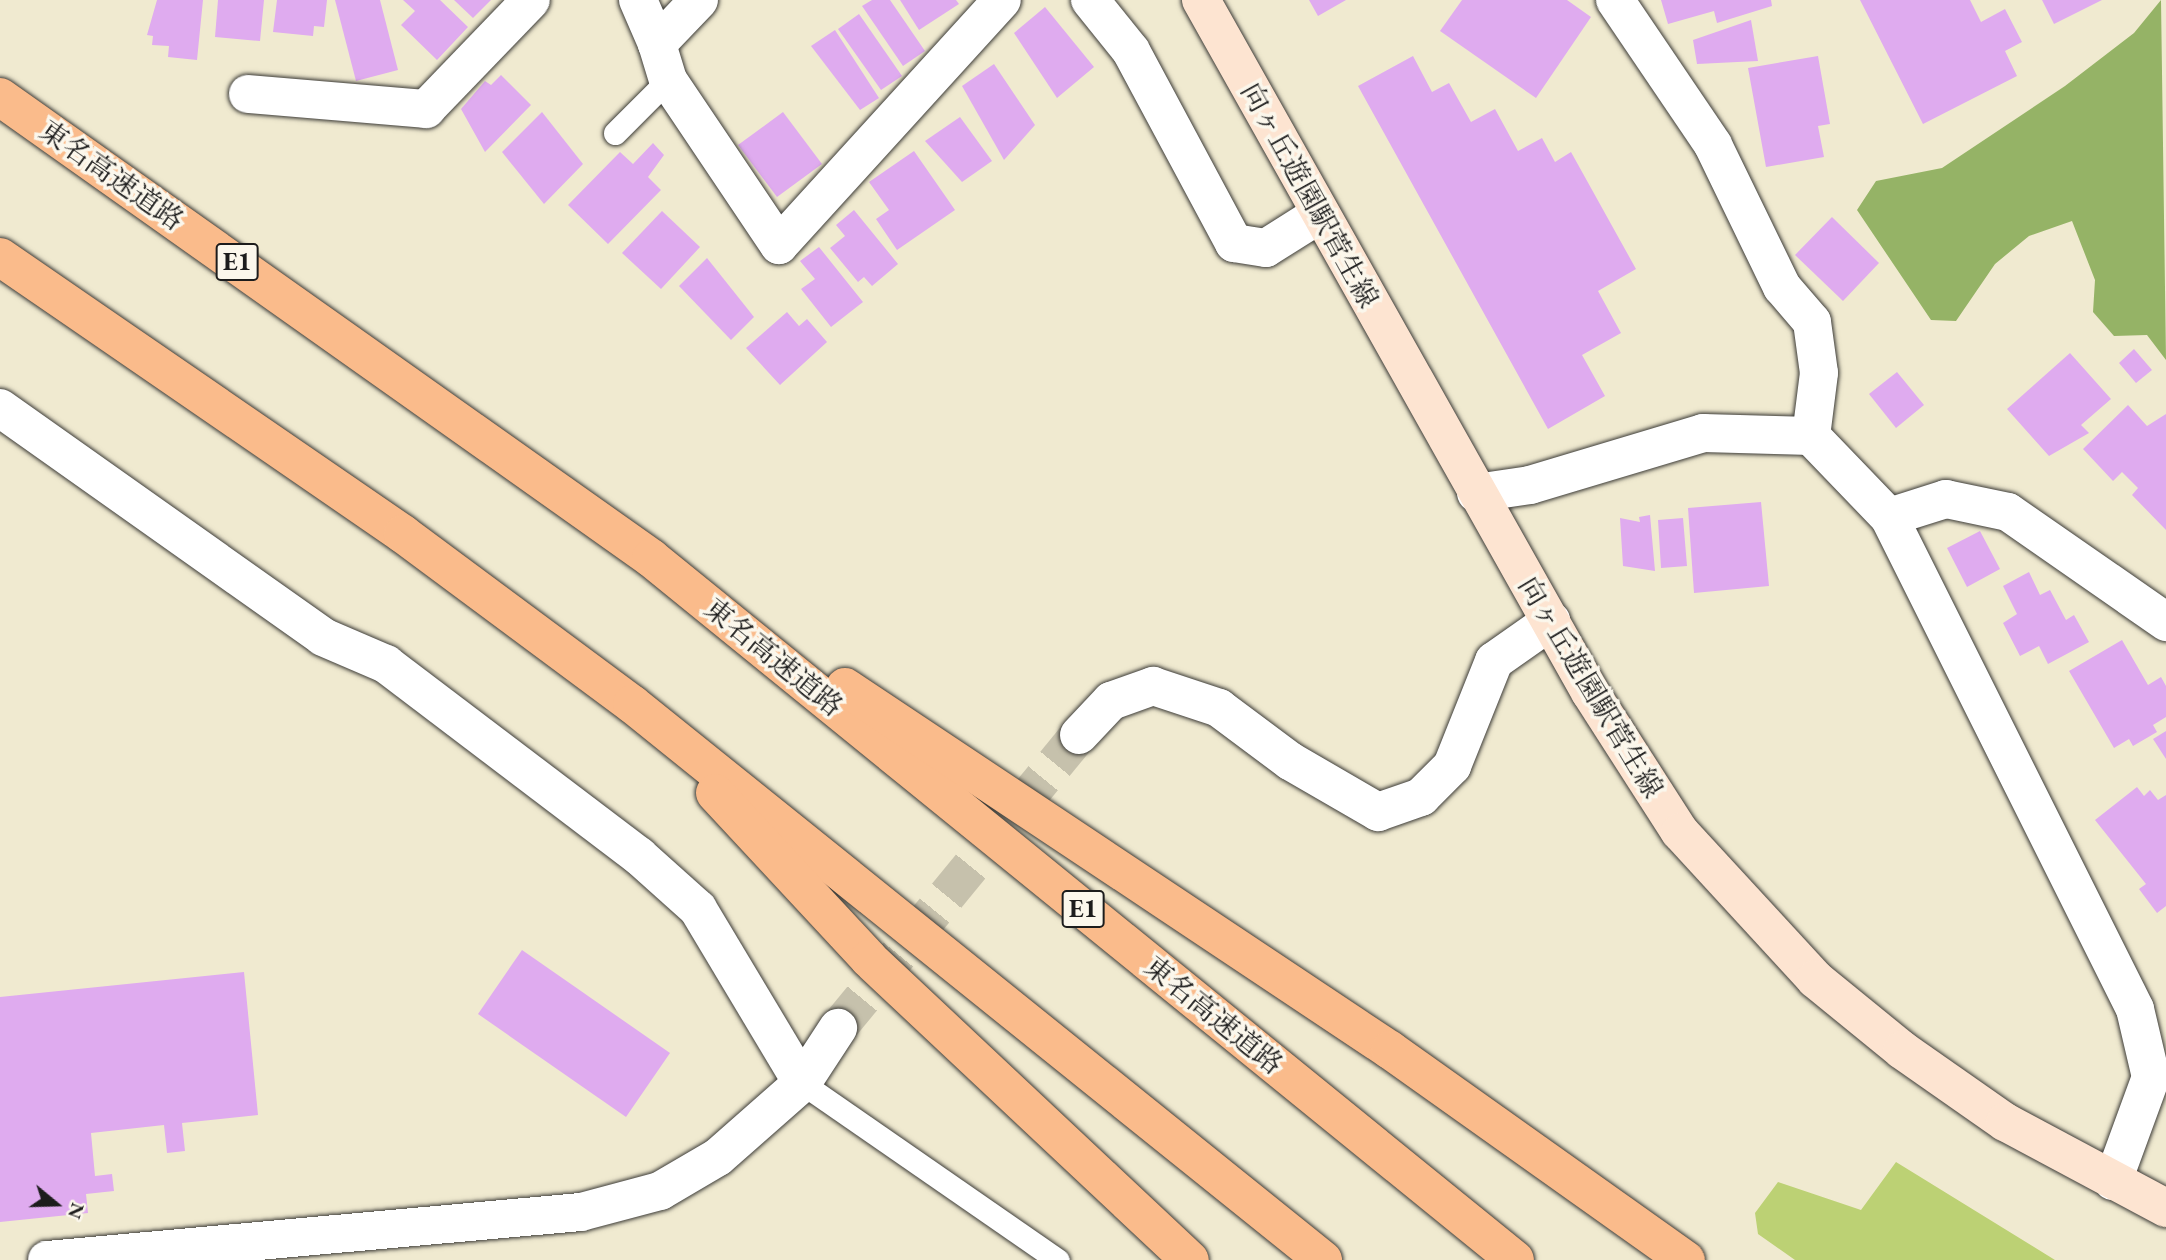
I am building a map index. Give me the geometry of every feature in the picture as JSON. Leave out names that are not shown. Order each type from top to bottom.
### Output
[{"type":"highway","name":"東名高速道路","points":[[0,97],[474,428],[651,558],[1515,1260]]},
{"type":"highway","points":[[0,257],[403,534],[632,704],[1323,1260]]},
{"type":"highway","points":[[651,558],[1390,1050],[1686,1260]]},
{"type":"highway","points":[[632,704],[869,959],[1190,1260]]},
{"type":"street","points":[[248,94],[426,109],[531,0]]},
{"type":"street","points":[[638,0],[657,44],[668,80],[779,245],[1002,0]]},
{"type":"street","points":[[657,44],[699,0]]},
{"type":"street","points":[[1090,0],[1131,51],[1234,243],[1266,248],[1321,214]]},
{"type":"street","name":"向ヶ丘遊園駅菅生線","points":[[1202,0],[1476,493],[1680,832],[1769,934],[1902,1050],[2005,1122],[2166,1208]]},
{"type":"street","points":[[1615,0],[1713,145],[1782,287],[1812,322],[1819,373],[1811,436]]},
{"type":"street","points":[[0,408],[323,637],[386,664],[639,856],[698,909],[802,1083]]},
{"type":"street","points":[[1476,493],[1530,485],[1703,433],[1811,436],[1889,517],[2135,1009],[2151,1077],[2113,1181]]},
{"type":"street","points":[[1889,517],[1946,499],[2008,512],[2166,622]]},
{"type":"street","points":[[1079,735],[1111,701],[1153,686],[1219,708],[1290,761],[1378,812],[1421,797],[1452,766],[1494,661],[1551,621]]},
{"type":"street","points":[[47,1260],[581,1212],[660,1191],[718,1157],[802,1083],[838,1028]]},
{"type":"lane","points":[[615,133],[668,80]]},
{"type":"lane","points":[[802,1083],[1058,1260]]},
{"type":"green space","points":[[2161,0],[2166,360],[2147,335],[2114,336],[2093,312],[2095,280],[2072,221],[2029,236],[1995,264],[1956,321],[1931,320],[1857,210],[1876,181],[1942,168],[2065,86],[2134,33]]},
{"type":"green space","points":[[1896,1162],[2055,1260],[1795,1260],[1758,1234],[1755,1213],[1778,1182],[1861,1210]]},
{"type":"building","points":[[157,0],[203,0],[197,60],[168,57],[169,46],[152,45],[153,36],[147,35]]},
{"type":"building","points":[[218,0],[264,0],[260,41],[215,37]]},
{"type":"building","points":[[277,0],[327,0],[324,27],[314,26],[313,36],[273,32]]},
{"type":"building","points":[[335,0],[380,0],[398,70],[356,81]]},
{"type":"building","points":[[403,0],[440,0],[468,27],[437,60],[401,25],[415,11]]},
{"type":"building","points":[[454,0],[491,0],[473,18]]},
{"type":"building","points":[[872,0],[890,0],[925,51],[903,66],[862,6]]},
{"type":"building","points":[[900,0],[956,0],[959,4],[919,30]]},
{"type":"building","points":[[1309,0],[1346,0],[1318,16]]},
{"type":"building","points":[[1462,0],[1567,0],[1591,17],[1536,98],[1440,31]]},
{"type":"building","points":[[1661,0],[1771,0],[1772,6],[1717,23],[1714,11],[1668,24]]},
{"type":"building","points":[[1860,0],[1970,0],[1981,22],[2005,9],[2022,42],[2005,51],[2017,76],[1923,124]]},
{"type":"building","points":[[2042,0],[2102,0],[2054,24]]},
{"type":"building","points":[[1045,7],[1094,67],[1057,98],[1014,33]]},
{"type":"building","points":[[859,14],[902,76],[881,90],[838,29]]},
{"type":"building","points":[[1751,20],[1758,61],[1697,64],[1693,40]]},
{"type":"building","points":[[835,30],[879,98],[860,110],[811,46]]},
{"type":"building","points":[[1413,56],[1432,92],[1449,83],[1471,122],[1495,109],[1518,151],[1542,138],[1555,162],[1571,152],[1636,269],[1598,291],[1621,333],[1582,355],[1605,396],[1548,429],[1358,86]]},
{"type":"building","points":[[1818,56],[1830,124],[1818,126],[1824,157],[1766,167],[1748,68]]},
{"type":"building","points":[[994,64],[1035,125],[1004,160],[962,86]]},
{"type":"building","points":[[501,75],[531,105],[485,152],[461,109],[485,81],[491,85]]},
{"type":"building","points":[[542,112],[583,164],[544,204],[502,152]]},
{"type":"building","points":[[783,112],[822,164],[777,197],[738,145]]},
{"type":"building","points":[[960,117],[992,161],[962,182],[925,141]]},
{"type":"building","points":[[653,143],[664,155],[648,177],[661,190],[608,244],[568,205],[620,152],[633,164]]},
{"type":"building","points":[[914,151],[955,210],[897,250],[876,219],[889,210],[869,182]]},
{"type":"building","points":[[854,210],[898,264],[872,286],[864,277],[858,282],[830,248],[845,236],[836,225]]},
{"type":"building","points":[[662,211],[700,247],[661,289],[622,253]]},
{"type":"building","points":[[1832,217],[1879,263],[1843,301],[1795,255]]},
{"type":"building","points":[[819,247],[863,302],[831,327],[801,289],[815,279],[800,261]]},
{"type":"building","points":[[707,258],[754,317],[731,340],[679,286]]},
{"type":"building","points":[[787,312],[799,326],[807,319],[827,342],[780,385],[746,348]]},
{"type":"building","points":[[2134,349],[2152,370],[2136,383],[2119,363]]},
{"type":"building","points":[[2070,353],[2111,399],[2081,425],[2089,433],[2049,456],[2007,409]]},
{"type":"building","points":[[1897,372],[1924,405],[1896,428],[1869,394]]},
{"type":"building","points":[[2128,405],[2147,426],[2166,414],[2166,530],[2132,495],[2138,488],[2122,472],[2113,481],[2083,449]]},
{"type":"building","points":[[1761,502],[1769,586],[1694,593],[1688,508]]},
{"type":"building","points":[[1650,515],[1655,571],[1623,566],[1620,518],[1640,522],[1639,517]]},
{"type":"building","points":[[1683,518],[1687,566],[1661,568],[1658,520]]},
{"type":"building","points":[[1980,531],[2000,569],[1967,587],[1947,548]]},
{"type":"building","points":[[2029,572],[2040,595],[2050,590],[2066,620],[2074,615],[2089,642],[2048,664],[2039,646],[2020,656],[2003,623],[2017,614],[2003,586]]},
{"type":"building","points":[[2122,640],[2148,685],[2161,677],[2166,686],[2166,717],[2153,725],[2157,732],[2133,746],[2129,739],[2114,748],[2069,671]]},
{"type":"building","points":[[2166,731],[2166,759],[2153,739]]},
{"type":"building","points":[[2137,787],[2144,796],[2150,790],[2158,800],[2166,795],[2166,906],[2157,913],[2139,889],[2146,884],[2095,820]]},
{"type":"building","points":[[522,950],[670,1053],[626,1117],[478,1014]]},
{"type":"building","points":[[244,972],[258,1115],[182,1123],[185,1151],[167,1153],[164,1125],[91,1133],[95,1176],[112,1174],[114,1191],[86,1194],[88,1213],[0,1222],[0,997]]},
{"type":"tunnel","points":[[838,1028],[1079,735]]}]
